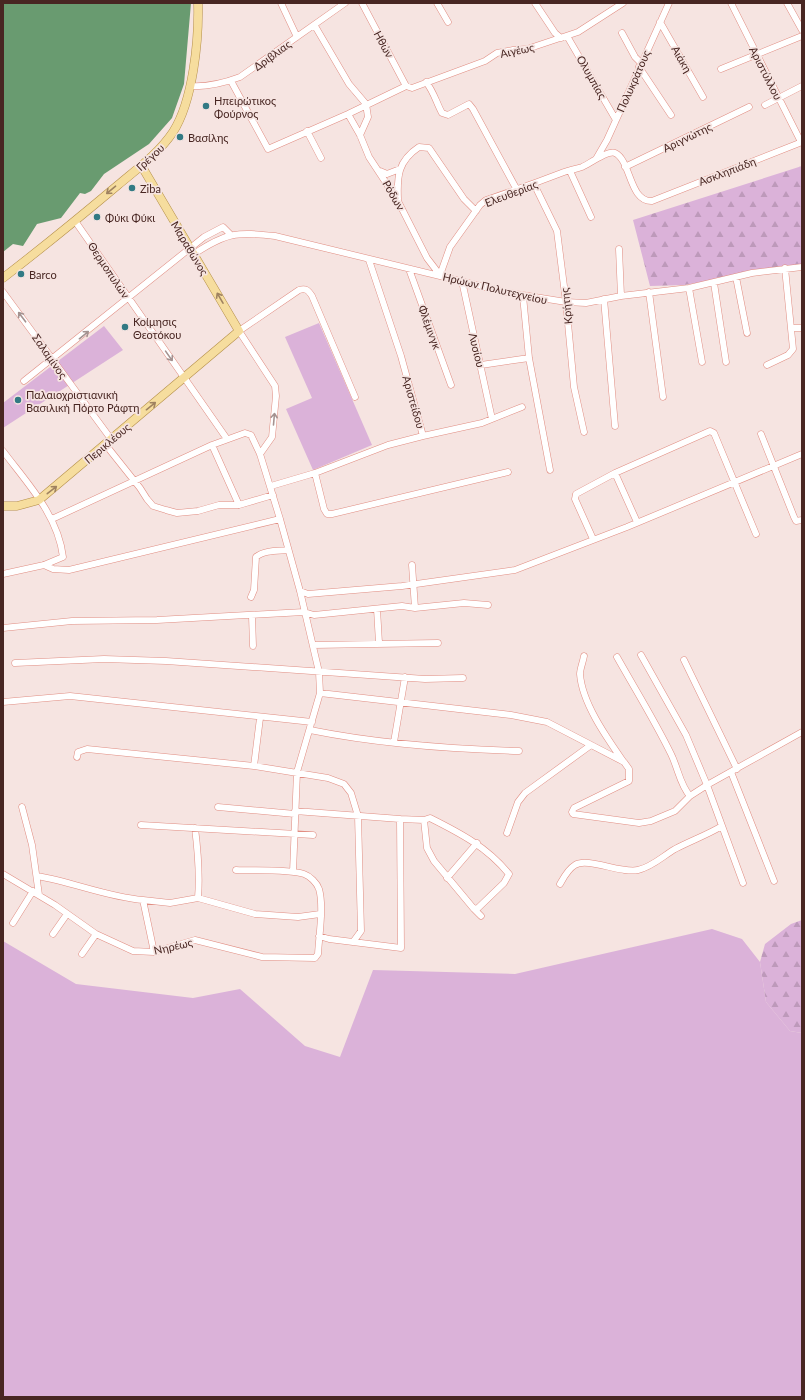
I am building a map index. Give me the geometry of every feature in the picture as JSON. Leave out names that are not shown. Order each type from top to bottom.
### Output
[{"type":"main road","name":"Γρέγου","points":[[3,278],[75,221],[141,165],[173,133],[182,114],[191,86],[198,3]]},
{"type":"main road","name":"Μαραθώνος","points":[[141,165],[239,331]]},
{"type":"main road","name":"Περικλέους","points":[[3,506],[17,506],[39,500],[239,331]]},
{"type":"street","points":[[281,3],[297,37]]},
{"type":"street","name":"Δριβλιας","points":[[191,86],[203,86],[231,81],[250,71],[346,3]]},
{"type":"street","name":"Ηθών","points":[[362,3],[406,86]]},
{"type":"street","points":[[437,3],[448,22]]},
{"type":"street","name":"Ολυμπίας","points":[[535,3],[556,33],[564,37],[616,120]]},
{"type":"street","name":"Αιγέως","points":[[231,81],[268,149],[348,114],[366,104],[394,94],[406,86],[412,88],[485,61],[497,53],[527,49],[564,37],[581,30],[623,3]]},
{"type":"street","name":"Πολυκράτους","points":[[596,159],[607,140],[669,3]]},
{"type":"street","name":"Αριστύλλου","points":[[731,3],[778,98],[802,142]]},
{"type":"street","points":[[787,3],[802,30]]},
{"type":"street","name":"Αιάκη","points":[[660,22],[704,97]]},
{"type":"street","points":[[314,26],[349,84],[366,104],[368,117],[360,135]]},
{"type":"street","points":[[622,33],[635,57],[671,114]]},
{"type":"street","points":[[721,69],[802,36]]},
{"type":"street","points":[[426,82],[434,92],[437,104],[442,113],[448,115],[469,104],[517,190]]},
{"type":"street","points":[[765,105],[802,86]]},
{"type":"street","name":"Αριγνώτης","points":[[625,167],[749,107]]},
{"type":"street","name":"Ρόδων","points":[[348,114],[360,135],[369,157],[380,171],[398,201],[427,258],[440,275]]},
{"type":"street","points":[[307,131],[321,158]]},
{"type":"street","name":"Ασκληπιάδη","points":[[625,167],[640,199],[646,202],[652,201],[802,142]]},
{"type":"street","points":[[398,201],[400,169],[405,158],[419,147],[428,148],[464,199],[476,211]]},
{"type":"street","name":"Ελευθερίας","points":[[440,275],[450,247],[476,211],[486,200],[580,168],[613,152],[619,156],[625,167]]},
{"type":"street","points":[[380,171],[387,174],[400,169]]},
{"type":"street","points":[[570,171],[591,217]]},
{"type":"street","name":"Κρήτης","points":[[534,184],[557,231],[566,302],[574,387],[584,432]]},
{"type":"street","name":"Θερμοπυλών","points":[[75,221],[227,439]]},
{"type":"street","points":[[24,381],[54,359],[128,299],[192,251],[204,237],[222,227],[231,235]]},
{"type":"street","name":"Ηρώων Πολυτεχνείου","points":[[192,251],[231,235],[275,236],[369,260],[440,275],[523,296],[566,302],[586,303],[648,292],[689,288],[758,272],[802,267]]},
{"type":"street","points":[[619,248],[621,296]]},
{"type":"street","name":"Αριστείδου","points":[[271,486],[315,473],[388,445],[423,436],[401,356],[369,260]]},
{"type":"street","points":[[767,365],[791,353],[792,349],[785,268]]},
{"type":"street","name":"Φλέμινγκ","points":[[409,269],[451,385]]},
{"type":"street","points":[[736,277],[747,333]]},
{"type":"street","name":"Λυσίου","points":[[462,281],[466,310],[481,365],[492,419]]},
{"type":"street","points":[[714,283],[726,362]]},
{"type":"street","points":[[689,288],[702,362]]},
{"type":"street","points":[[260,454],[272,437],[276,396],[275,386],[239,331],[298,290],[309,290],[355,397]]},
{"type":"street","name":"Σαλαμίνος","points":[[3,292],[54,359],[153,506],[177,513],[198,511],[219,505],[238,505],[273,495]]},
{"type":"street","points":[[648,292],[663,397]]},
{"type":"street","points":[[523,296],[529,358],[550,470]]},
{"type":"street","points":[[604,299],[615,426]]},
{"type":"street","points":[[790,328],[802,328]]},
{"type":"street","points":[[481,365],[529,358]]},
{"type":"street","points":[[423,436],[473,426],[522,407]]},
{"type":"street","points":[[593,539],[575,499],[576,494],[615,473],[710,431],[714,433],[756,534]]},
{"type":"street","points":[[52,519],[212,445],[245,433],[252,435],[271,486],[300,591],[313,645],[320,693],[297,772],[295,812],[296,834],[292,872]]},
{"type":"street","points":[[761,434],[794,517],[796,521],[802,520]]},
{"type":"street","points":[[212,445],[238,505]]},
{"type":"street","points":[[3,451],[52,519],[60,540],[63,557],[44,565],[3,574]]},
{"type":"street","points":[[300,591],[308,594],[412,584],[515,570],[637,522],[802,454]]},
{"type":"street","points":[[315,473],[324,509],[327,514],[332,514],[508,472]]},
{"type":"street","points":[[615,473],[637,522]]},
{"type":"street","points":[[44,565],[53,569],[69,570],[280,519]]},
{"type":"street","points":[[251,597],[254,590],[256,557],[260,554],[268,552],[288,550]]},
{"type":"street","points":[[412,565],[412,584],[415,608]]},
{"type":"street","points":[[3,628],[72,621],[157,620],[304,612],[314,615],[402,606],[415,608],[445,604],[488,605]]},
{"type":"street","points":[[376,609],[379,643]]},
{"type":"street","points":[[252,616],[253,646]]},
{"type":"street","points":[[313,645],[438,643]]},
{"type":"street","points":[[641,655],[686,735],[707,785],[743,883]]},
{"type":"street","points":[[584,656],[580,673],[582,686],[597,719],[629,769],[629,781],[574,808],[572,812],[573,814],[639,823],[651,822],[675,811],[690,796],[707,785],[802,732]]},
{"type":"street","points":[[617,657],[671,754],[681,775],[684,790],[690,796]]},
{"type":"street","points":[[15,663],[104,659],[166,661],[425,679],[463,678]]},
{"type":"street","points":[[684,660],[737,769]]},
{"type":"street","points":[[394,742],[404,677]]},
{"type":"street","points":[[320,693],[401,704],[511,715],[547,722],[624,762]]},
{"type":"street","points":[[3,702],[70,696],[260,718],[312,722]]},
{"type":"street","points":[[254,766],[260,718]]},
{"type":"street","points":[[310,730],[354,739],[443,748],[519,751]]},
{"type":"street","points":[[507,833],[518,802],[525,792],[591,745]]},
{"type":"street","points":[[77,756],[78,752],[87,749],[254,766],[328,778],[344,784],[351,793],[358,816],[361,931],[354,942]]},
{"type":"street","points":[[731,772],[774,881]]},
{"type":"street","points":[[218,806],[400,819],[424,820],[430,818],[477,843],[493,856],[509,874],[504,883],[484,903],[474,908]]},
{"type":"street","points":[[14,923],[36,893],[37,876],[32,845],[22,807]]},
{"type":"street","points":[[236,870],[292,872],[305,874],[314,881],[319,888],[319,936],[329,939],[402,948],[400,819]]},
{"type":"street","points":[[424,820],[427,848],[434,861],[481,916]]},
{"type":"street","points":[[141,825],[314,835]]},
{"type":"street","points":[[560,884],[571,868],[577,864],[599,865],[629,871],[638,870],[661,859],[676,848],[722,826]]},
{"type":"street","points":[[195,828],[200,878],[198,898]]},
{"type":"street","points":[[447,878],[477,843]]},
{"type":"street","name":"Νηρέως","points":[[3,874],[36,893],[96,934],[133,951],[154,952],[195,940],[262,957],[315,958],[318,954],[319,936]]},
{"type":"street","points":[[37,876],[63,880],[107,894],[143,900],[170,903],[198,898],[254,914],[291,917],[320,914]]},
{"type":"street","points":[[143,900],[154,952]]},
{"type":"street","points":[[52,934],[67,914]]},
{"type":"street","points":[[82,954],[96,934]]},
{"type":"green space","points":[[802,166],[802,265],[684,285],[650,286],[633,220]]},
{"type":"green space","points":[[319,323],[372,445],[313,470],[286,409],[312,398],[285,337]]},
{"type":"green space","points":[[104,326],[123,350],[3,428],[3,403]]},
{"type":"green space","points":[[802,920],[802,1033],[790,1031],[766,1002],[760,962],[765,944],[791,924]]},
{"type":"green space","points":[[712,929],[742,939],[760,962],[766,1002],[790,1031],[802,1033],[802,1397],[3,1397],[3,941],[76,984],[193,998],[240,989],[305,1046],[340,1057],[373,970],[515,974]]},
{"type":"shaded area","points":[[3,3],[191,3],[184,84],[172,118],[149,144],[104,174],[91,191],[85,194],[80,193],[61,218],[37,224],[23,246],[13,244],[3,252]]},
{"type":"place","name":"Ηπειρώτικος Φούρνος","points":[[206,106]]},
{"type":"place","name":"Βασίλης","points":[[180,137]]},
{"type":"place","name":"Ziba","points":[[132,188]]},
{"type":"place","name":"Φύκι Φύκι","points":[[97,217]]},
{"type":"place","name":"Barco","points":[[21,274]]},
{"type":"place","name":"Κοίμησις Θεοτόκου","points":[[125,327]]},
{"type":"place","name":"Παλαιοχριστιανική Βασιλική Πόρτο Ράφτη","points":[[18,400]]}]
